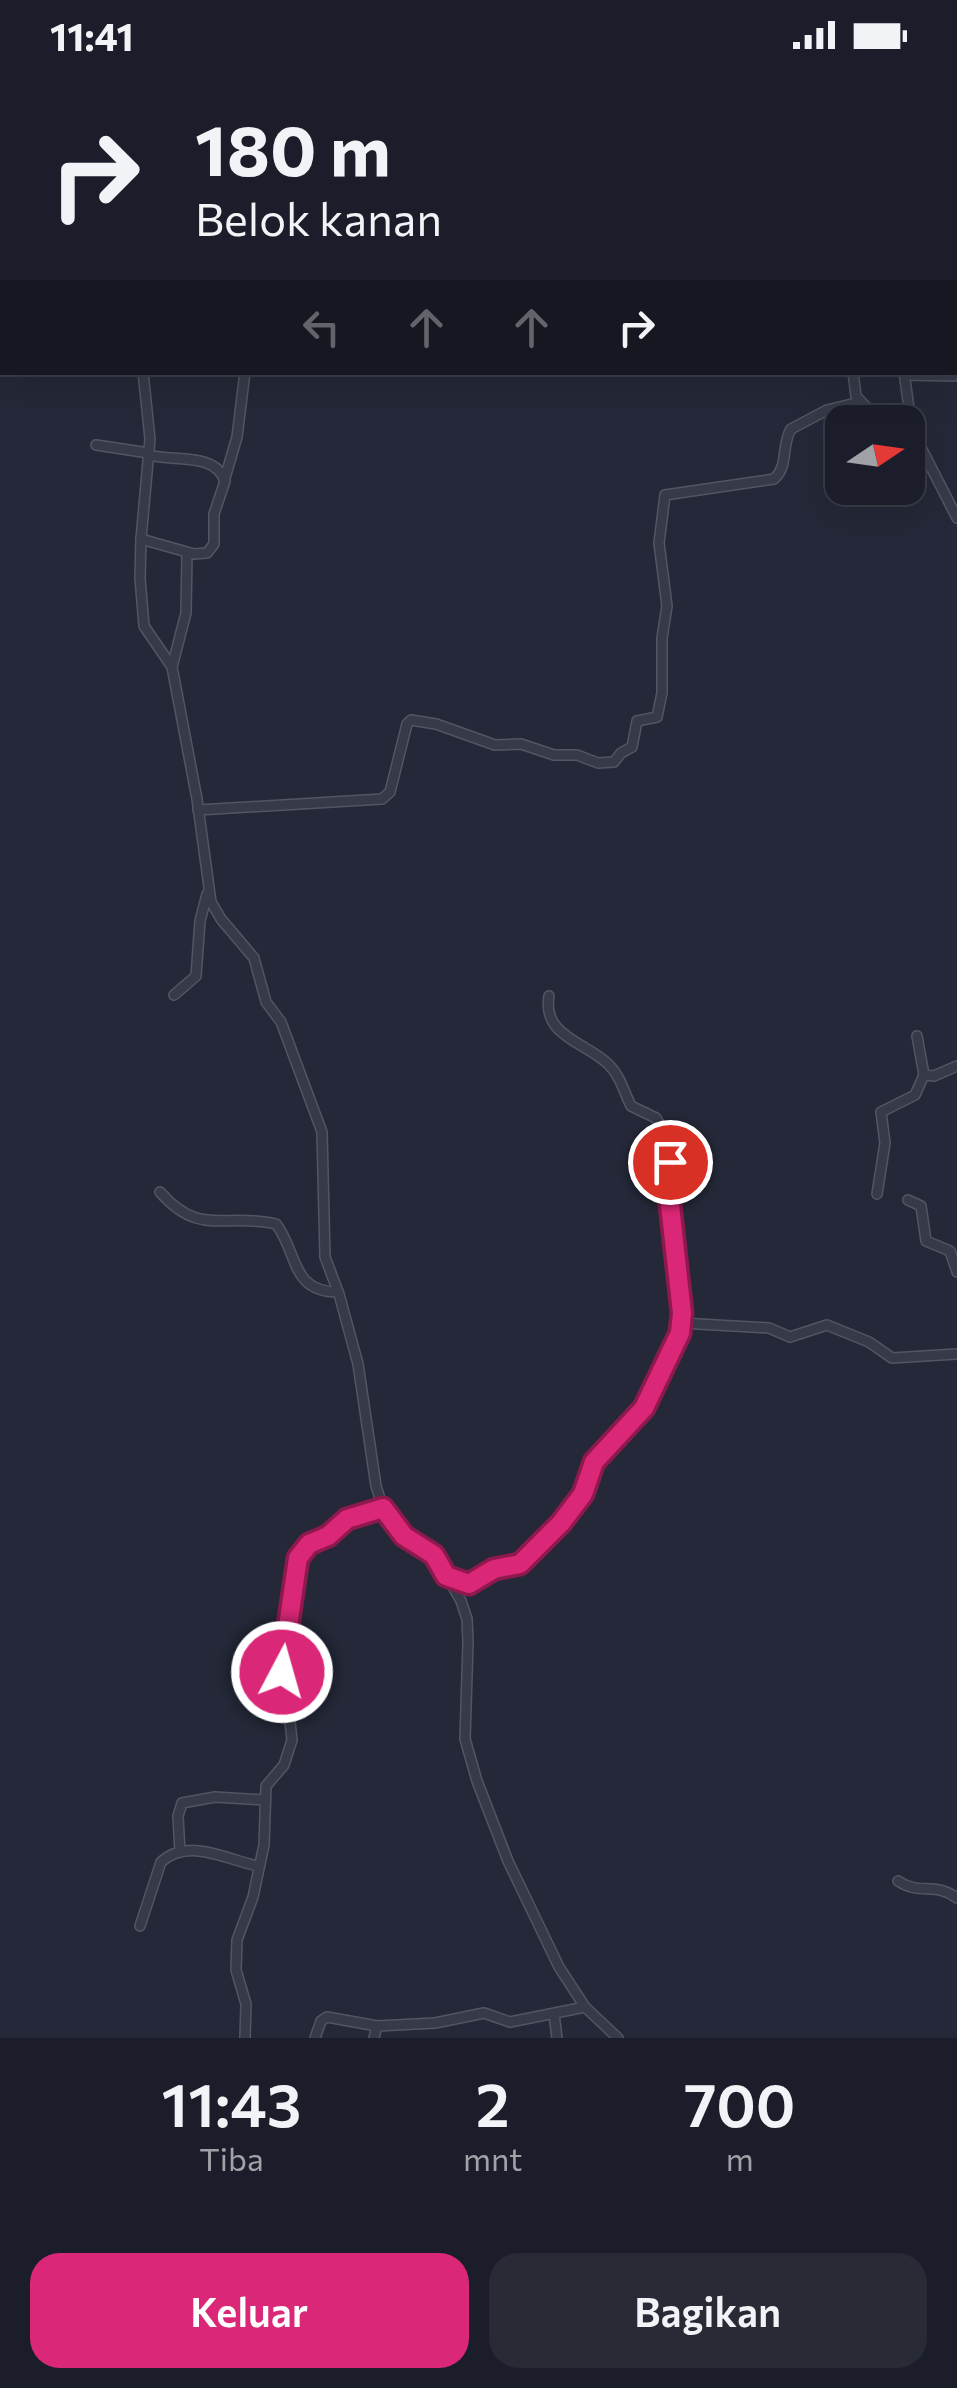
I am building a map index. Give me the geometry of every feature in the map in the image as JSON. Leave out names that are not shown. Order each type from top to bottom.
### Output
[{"type":"street","points":[[142,375],[149,454],[141,539],[144,626],[172,667],[208,891],[220,919],[254,958],[266,1002],[281,1022],[319,1121],[324,1145],[326,1267],[338,1292],[358,1364],[372,1464],[383,1508],[404,1536],[434,1555],[462,1602],[467,1620],[467,1752],[518,1882],[559,1968],[586,2007],[618,2038]]},
{"type":"street","points":[[141,539],[203,554],[212,548],[214,514],[236,437],[245,375]]},
{"type":"street","points":[[854,375],[863,405]]},
{"type":"street","points":[[904,375],[912,430],[957,518]]},
{"type":"street","points":[[929,375],[954,376]]},
{"type":"street","points":[[198,810],[382,799],[390,792],[411,720],[436,724],[490,743],[521,744],[602,764],[614,762],[633,745],[637,721],[653,719],[658,713],[662,693],[662,631],[667,601],[659,544],[665,495],[774,479],[783,469],[785,446],[792,429],[826,410],[860,402]]},
{"type":"street","points":[[96,445],[166,460],[208,462],[219,468],[224,481]]},
{"type":"street","points":[[925,467],[929,466]]},
{"type":"street","points":[[172,667],[186,613],[188,552]]},
{"type":"street","points":[[174,995],[196,976],[200,921],[208,891]]},
{"type":"street","points":[[446,1576],[474,1583],[494,1569],[520,1564],[545,1540],[583,1494],[594,1462],[644,1408],[680,1333],[667,1136],[656,1118],[631,1106],[620,1079],[609,1065],[564,1036],[548,1013],[549,996]]},
{"type":"street","points":[[877,1194],[885,1142],[882,1112],[915,1095],[924,1075],[917,1036]]},
{"type":"street","points":[[924,1075],[937,1075],[957,1066]]},
{"type":"street","points":[[160,1192],[177,1212],[195,1219],[276,1224],[309,1285],[323,1292],[338,1292]]},
{"type":"street","points":[[908,1200],[921,1206],[926,1241],[950,1251],[957,1272]]},
{"type":"street","points":[[681,1322],[770,1328],[790,1337],[827,1325],[870,1342],[892,1358],[957,1354]]},
{"type":"street","points":[[245,2038],[246,2004],[236,1970],[236,1940],[252,1897],[266,1830],[269,1780],[284,1765],[292,1740],[278,1655],[288,1626],[298,1558],[309,1544],[328,1536],[347,1519],[383,1508]]},
{"type":"street","points":[[180,1852],[178,1816],[182,1803],[215,1798],[265,1800]]},
{"type":"street","points":[[140,1926],[162,1862],[180,1852],[209,1851],[258,1866]]},
{"type":"street","points":[[898,1881],[914,1889],[942,1888],[957,1898]]},
{"type":"street","points":[[315,2038],[321,2021],[327,2018],[377,2026],[435,2023],[484,2013],[508,2022],[586,2007]]},
{"type":"street","points":[[554,2014],[557,2038]]},
{"type":"street","points":[[374,2038],[377,2026]]},
{"type":"route","points":[[282,1672],[278,1649],[288,1626],[298,1558],[309,1544],[328,1536],[347,1519],[383,1508],[404,1536],[434,1555],[446,1576],[469,1584],[494,1569],[517,1566],[561,1523],[583,1494],[594,1462],[644,1408],[680,1333],[682,1313],[668,1192],[670,1162]]}]
